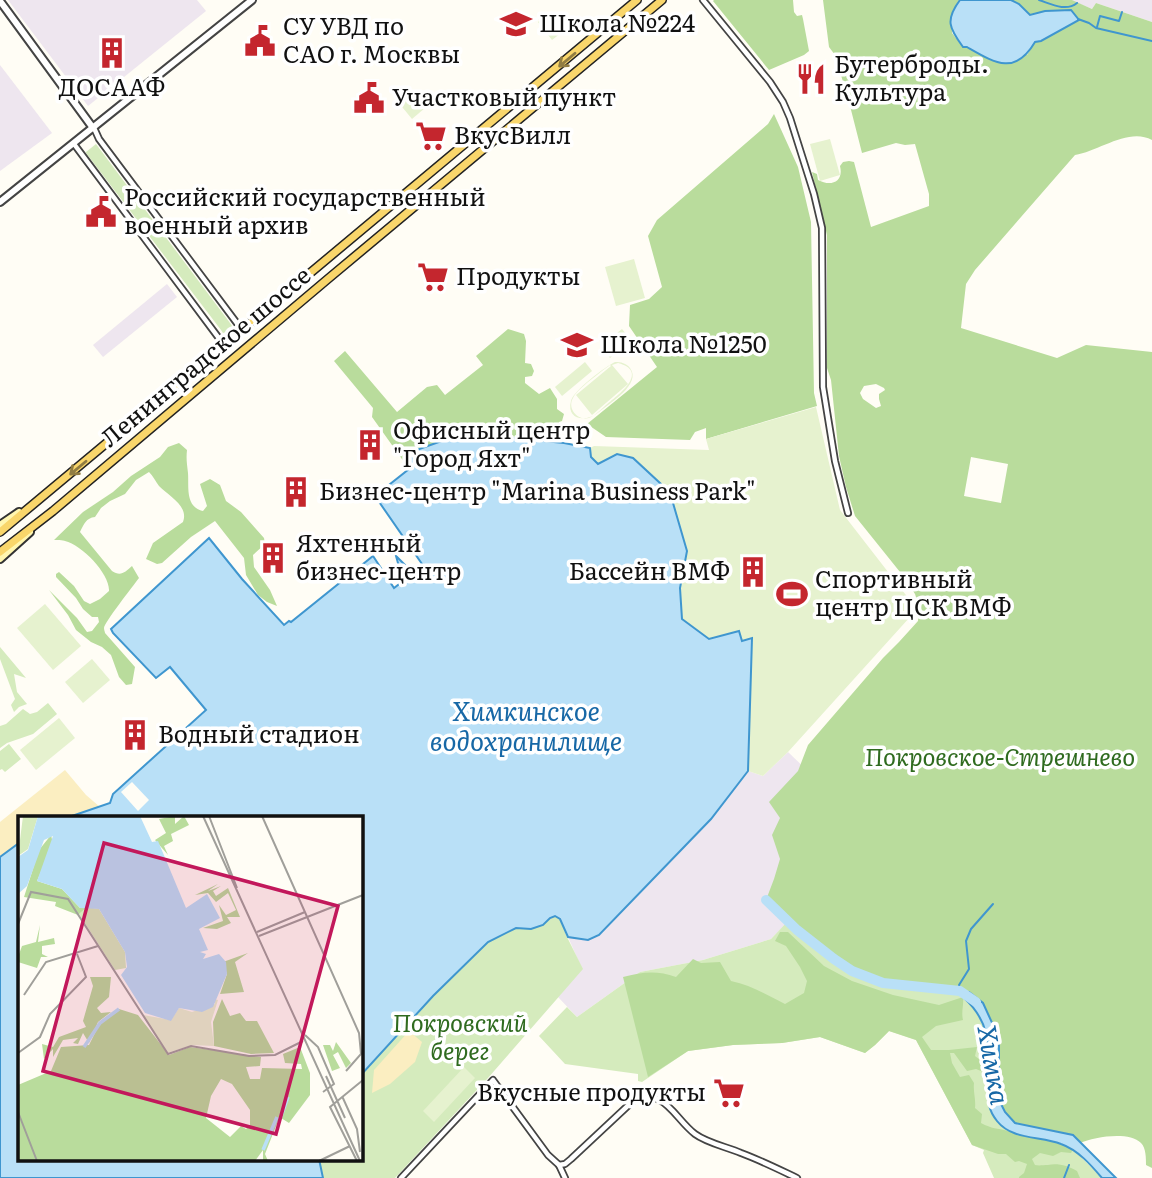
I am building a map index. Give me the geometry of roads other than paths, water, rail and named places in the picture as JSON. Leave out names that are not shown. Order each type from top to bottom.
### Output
[{"type":"main road","name":"Ленинградское шоссе","points":[[0,532],[637,0]]},
{"type":"main road","name":"Ленинградское шоссе","points":[[0,552],[53,511],[661,2]]},
{"type":"main road","points":[[0,525],[44,496]]},
{"type":"main road","points":[[0,559],[53,511]]},
{"type":"street","points":[[0,202],[252,0]]},
{"type":"street","points":[[703,0],[780,96],[793,127],[814,194],[822,235],[823,387],[835,461],[848,513]]},
{"type":"street","points":[[0,1],[105,148],[242,330]]},
{"type":"street","points":[[74,144],[224,345]]},
{"type":"street","points":[[401,1178],[493,1080],[548,1155],[559,1165],[565,1178]]},
{"type":"street","points":[[559,1165],[571,1159],[633,1101],[650,1096],[665,1104],[695,1134],[761,1160],[797,1178]]},
{"type":"water","points":[[960,0],[1011,0],[1030,15],[1045,11],[1071,10],[1079,20],[1035,42],[1020,59],[1004,63],[963,47],[958,40],[952,29],[951,19]]},
{"type":"water","name":"Химкинское водохранилище","points":[[464,433],[564,443],[590,448],[591,457],[598,464],[617,454],[633,458],[661,484],[673,503],[687,551],[680,588],[682,619],[709,639],[739,631],[742,641],[752,638],[748,771],[711,819],[599,935],[588,940],[568,937],[560,919],[555,916],[543,925],[531,929],[516,928],[488,942],[433,996],[362,1074],[362,816],[72,816],[110,803],[113,794],[206,710],[170,667],[156,678],[111,629],[209,538],[284,625],[373,556],[394,588],[403,581],[396,556],[411,571],[422,564],[375,496],[409,469],[408,453]]},
{"type":"water","points":[[18,844],[18,1160],[319,1160],[323,1178],[0,1178],[0,857]]},
{"type":"water","points":[[969,992],[983,1003],[999,1038],[999,1092],[1005,1112],[1015,1123],[1073,1135],[1116,1178],[1102,1178],[1084,1158],[1067,1147],[1053,1141],[1018,1135],[997,1121],[988,1100],[987,1037],[980,1017],[963,997]]},
{"type":"waterway","points":[[1039,0],[1063,7],[1077,3]]},
{"type":"waterway","points":[[1097,27],[1100,16],[1119,21],[1122,12]]},
{"type":"waterway","points":[[1078,19],[1096,28],[1152,41]]},
{"type":"waterway","name":"Химка","points":[[766,900],[797,930],[852,971],[883,983],[960,991],[976,1002]]},
{"type":"waterway","points":[[960,991],[959,985],[969,969],[966,941],[971,929],[993,904]]},
{"type":"waterway","points":[[1064,1178],[1069,1165]]},
{"type":"place","name":"Школа №224","points":[[516,24]]},
{"type":"place","name":"СУ УВД по САО г. Москвы","points":[[260,41]]},
{"type":"place","name":"ДОСААФ","points":[[112,53]]},
{"type":"place","name":"Бутерброды. Культура","points":[[811,79]]},
{"type":"place","name":"Участковый пункт","points":[[369,98]]},
{"type":"place","name":"ВкусВилл","points":[[431,136]]},
{"type":"place","name":"Российский государственный военный архив","points":[[101,212]]},
{"type":"place","name":"Продукты","points":[[433,277]]},
{"type":"place","name":"Школа №1250","points":[[577,345]]},
{"type":"place","name":"Офисный центр \"Город Яхт\"","points":[[370,445]]},
{"type":"place","name":"Бизнес-центр \"Marina Business Park\"","points":[[296,492]]},
{"type":"place","name":"Яхтенный бизнес-центр","points":[[273,558]]},
{"type":"place","name":"Бассейн ВМФ","points":[[753,572]]},
{"type":"place","name":"Спортивный центр ЦСК ВМФ","points":[[792,594]]},
{"type":"place","name":"Водный стадион","points":[[135,735]]},
{"type":"place","name":"Вкусные продукты","points":[[729,1093]]},
{"type":"park label","name":"Покровское-Стрешнево","points":[[1000,758]]},
{"type":"park label","name":"Покровский берег","points":[[460,1038]]}]
